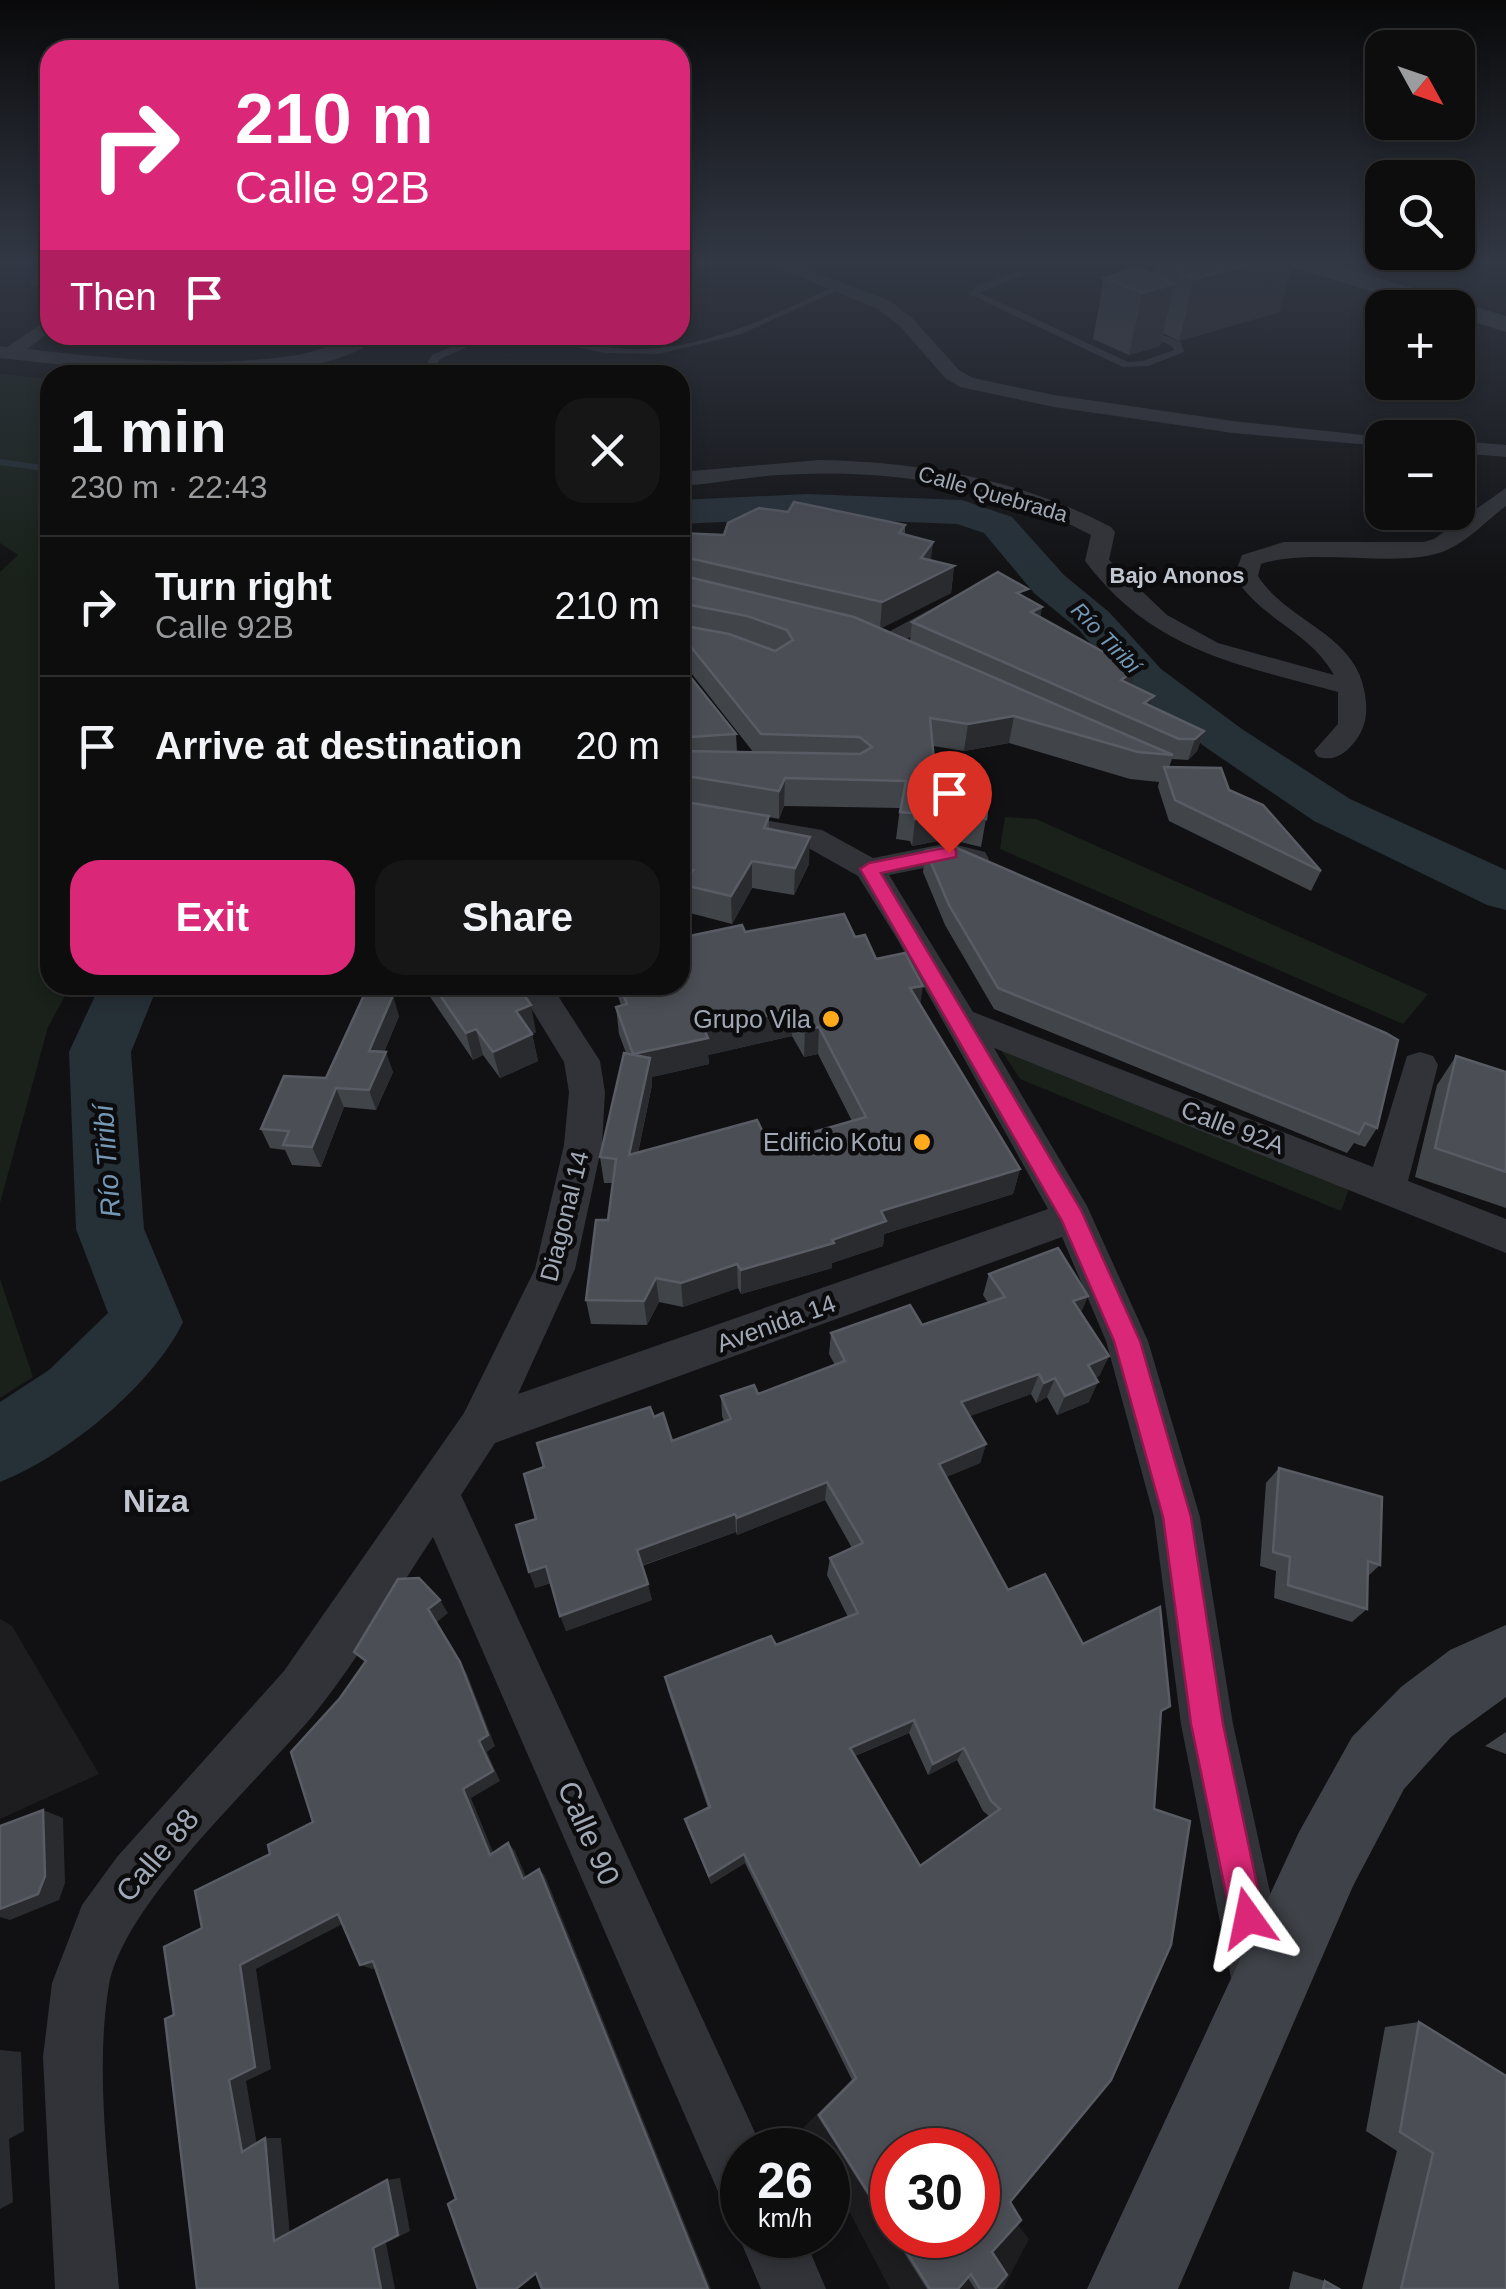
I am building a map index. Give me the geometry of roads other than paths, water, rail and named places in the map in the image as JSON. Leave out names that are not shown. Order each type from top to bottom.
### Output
[{"type":"main road","points":[[1132,2289],[1326,1859],[1378,1763],[1426,1712],[1475,1675],[1506,1660]]},
{"type":"street","points":[[947,368],[983,387],[1232,427],[1365,439]]},
{"type":"street","points":[[1475,448],[1506,451]]},
{"type":"street","name":"Calle Quebrada","points":[[690,479],[782,468],[850,468],[909,470],[988,488],[1060,511],[1102,532],[1097,561],[1158,620],[1209,648],[1352,688]]},
{"type":"street","points":[[1328,751],[1349,734],[1354,710],[1352,688],[1336,652],[1250,585],[1246,576],[1250,560],[1284,549],[1424,549],[1442,544],[1506,495]]},
{"type":"street","points":[[911,654],[872,638],[980,589]]},
{"type":"street","points":[[690,817],[811,838],[869,869],[1073,1217],[1127,1341],[1177,1517],[1207,1724],[1264,1995]]},
{"type":"street","points":[[869,869],[949,853],[1006,872]]},
{"type":"street","name":"Diagonal 14","points":[[436,1492],[480,1428],[555,1269],[583,1145],[587,1092],[582,1061],[540,995]]},
{"type":"street","name":"Calle 92A","points":[[959,1020],[1506,1236]]},
{"type":"street","points":[[1387,1188],[1420,1066]]},
{"type":"street","name":"Avenida 14","points":[[480,1428],[1073,1217]]},
{"type":"street","name":"Calle 90","points":[[436,1492],[721,2128]]},
{"type":"street","name":"Calle 88","points":[[87,2289],[73,2056],[81,1983],[102,1925],[136,1876],[302,1688],[436,1492]]},
{"type":"street","points":[[780,2258],[794,2289]]},
{"type":"waterway","points":[[0,462],[40,468]]},
{"type":"waterway","name":"Río Tiribí","points":[[690,512],[807,506],[962,512],[998,525],[1049,584],[1094,621],[1145,679],[1225,739],[1332,810],[1506,892]]},
{"type":"waterway","name":"Río Tiribí","points":[[0,1446],[76,1394],[147,1322],[110,1229],[100,1052],[125,995]]},
{"type":"place","name":"Grupo Vila","points":[[831,1019]]},
{"type":"place","name":"Edificio Kotu","points":[[922,1142]]},
{"type":"district","name":"Bajo Anonos","points":[[1177,575]]},
{"type":"district","name":"Niza","points":[[156,1501]]}]
